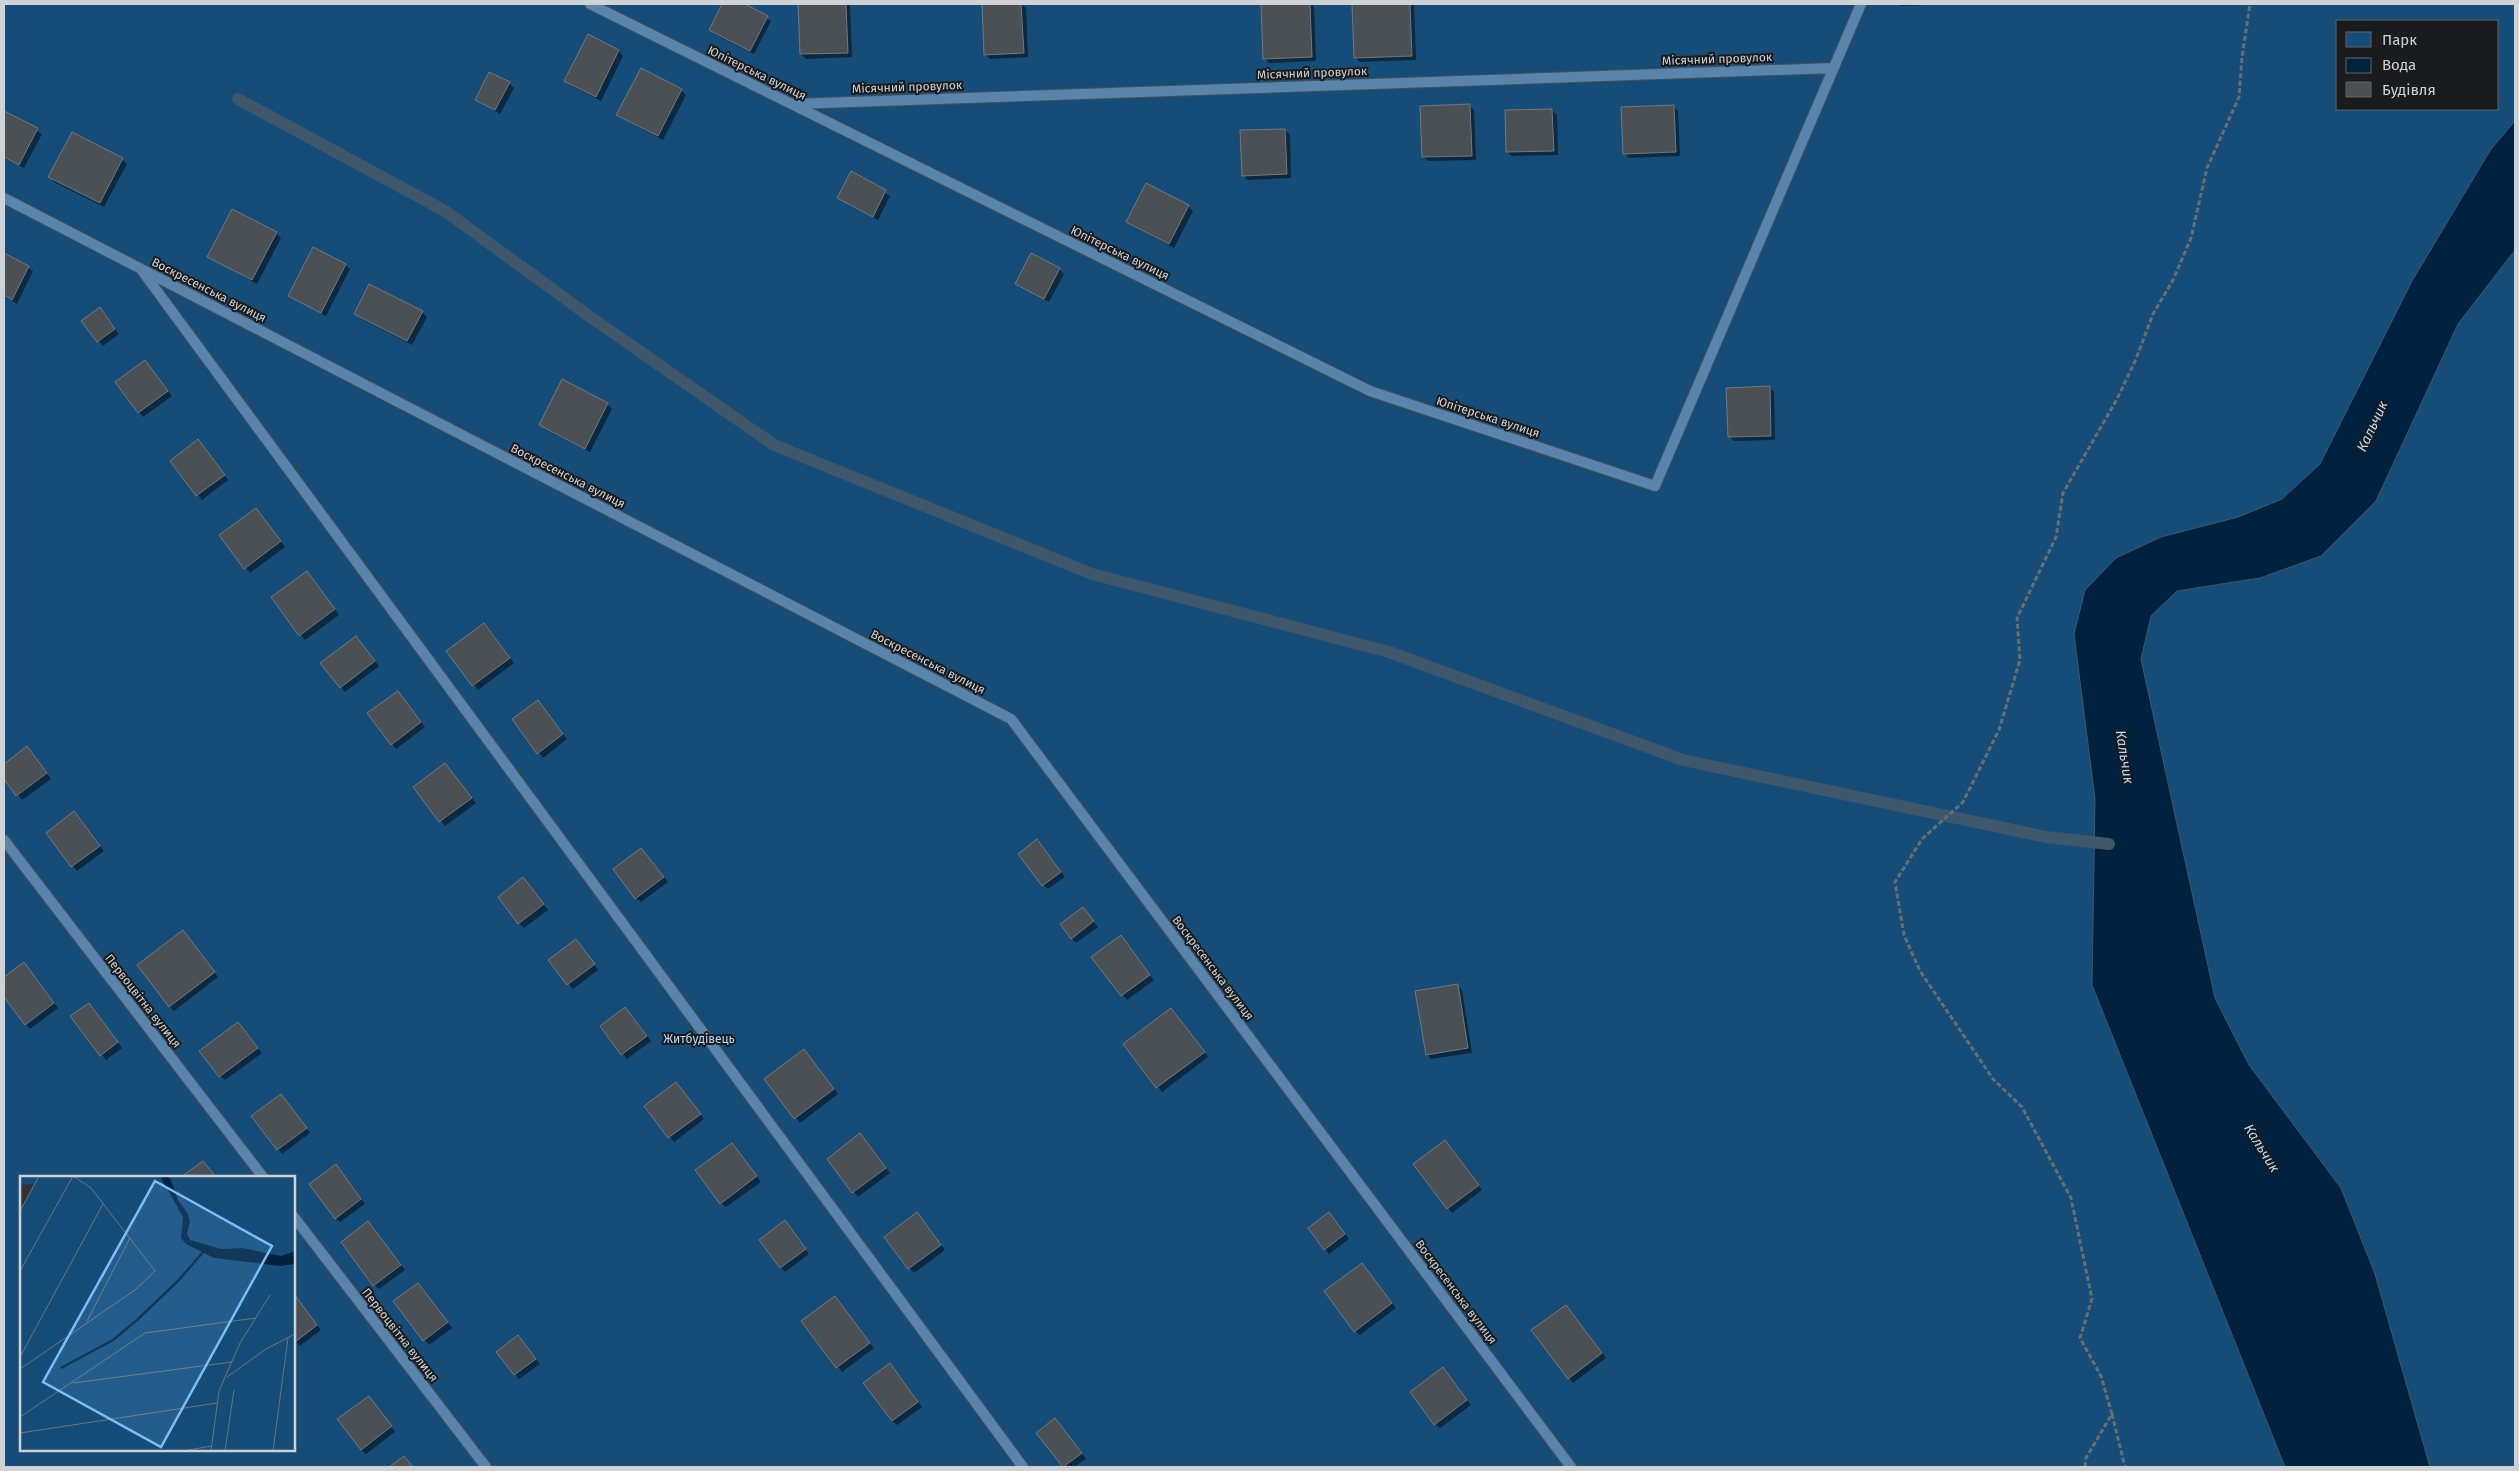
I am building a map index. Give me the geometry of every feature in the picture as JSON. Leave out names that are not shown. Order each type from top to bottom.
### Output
[{"type":"lane","name":"Юпітерська вулиця","points":[[590,4],[1370,391],[1655,486],[1834,68]]},
{"type":"lane","points":[[1834,68],[1861,4]]},
{"type":"lane","name":"Місячний провулок","points":[[791,104],[1834,68]]},
{"type":"lane","name":"Воскресенська вулиця","points":[[4,198],[1011,719],[1571,1467]]},
{"type":"lane","points":[[142,270],[1023,1467]]},
{"type":"lane","name":"Первоцвітна вулиця","points":[[4,840],[262,1176]]},
{"type":"lane","name":"Первоцвітна вулиця","points":[[295,1218],[486,1467]]},
{"type":"path","points":[[2125,1467],[2101,1376],[2080,1338],[2092,1299],[2071,1198],[2022,1107],[1993,1079],[1920,971],[1904,935],[1895,882],[1922,839],[1962,802],[1998,730],[2020,660],[2016,618],[2056,537],[2063,493],[2117,399],[2136,359],[2153,314],[2173,280],[2191,238],[2207,168],[2240,97],[2242,57],[2250,4]]},
{"type":"path","points":[[2085,1467],[2086,1458],[2112,1414]]},
{"type":"green space","name":"Житбудівець","points":[[4,4],[2515,4],[2515,1467],[4,1467]]},
{"type":"water","name":"Кальчик","points":[[2515,121],[2515,250],[2458,324],[2376,501],[2321,556],[2260,578],[2177,591],[2151,616],[2141,659],[2215,998],[2249,1065],[2341,1188],[2375,1274],[2430,1467],[2285,1467],[2092,985],[2095,799],[2074,634],[2085,590],[2116,558],[2161,537],[2238,517],[2282,499],[2320,464],[2412,281],[2491,149]]},
{"type":"building","points":[[722,4],[745,4],[768,16],[750,51],[709,30]]},
{"type":"building","points":[[798,4],[846,4],[848,53],[800,54]]},
{"type":"building","points":[[982,4],[1021,4],[1024,53],[984,55]]},
{"type":"building","points":[[1261,4],[1310,4],[1312,57],[1263,59]]},
{"type":"building","points":[[1352,4],[1410,4],[1412,56],[1354,58]]},
{"type":"building","points":[[588,34],[619,50],[596,97],[564,81]]},
{"type":"building","points":[[641,68],[682,89],[658,136],[616,115]]},
{"type":"building","points":[[489,72],[510,82],[495,110],[475,100]]},
{"type":"building","points":[[1470,104],[1472,156],[1422,157],[1420,106]]},
{"type":"building","points":[[1674,105],[1676,152],[1623,154],[1621,107]]},
{"type":"building","points":[[1552,109],[1554,151],[1506,152],[1505,110]]},
{"type":"building","points":[[4,111],[38,128],[19,165],[4,157]]},
{"type":"building","points":[[1285,129],[1287,174],[1242,176],[1240,130]]},
{"type":"building","points":[[72,132],[123,158],[100,203],[48,177]]},
{"type":"building","points":[[851,171],[886,190],[873,217],[837,198]]},
{"type":"building","points":[[1146,183],[1189,205],[1169,244],[1126,222]]},
{"type":"building","points":[[232,209],[277,232],[252,280],[207,257]]},
{"type":"building","points":[[313,247],[346,264],[321,313],[288,296]]},
{"type":"building","points":[[4,253],[29,266],[12,300],[4,295]]},
{"type":"building","points":[[1031,253],[1060,268],[1044,299],[1015,284]]},
{"type":"building","points":[[369,284],[423,311],[407,341],[354,314]]},
{"type":"building","points":[[100,307],[115,329],[97,342],[81,321]]},
{"type":"building","points":[[145,360],[168,391],[138,413],[115,382]]},
{"type":"building","points":[[562,379],[608,403],[585,449],[539,425]]},
{"type":"building","points":[[1770,386],[1771,436],[1728,437],[1726,388]]},
{"type":"building","points":[[198,439],[225,475],[196,496],[170,461]]},
{"type":"building","points":[[256,508],[281,541],[244,569],[219,535]]},
{"type":"building","points":[[307,571],[335,609],[299,636],[271,597]]},
{"type":"building","points":[[484,623],[510,658],[472,686],[446,651]]},
{"type":"building","points":[[356,636],[375,661],[340,688],[320,663]]},
{"type":"building","points":[[398,691],[421,722],[391,745],[367,713]]},
{"type":"building","points":[[538,700],[563,734],[537,754],[512,719]]},
{"type":"building","points":[[27,746],[47,773],[16,796],[4,779],[4,764]]},
{"type":"building","points":[[445,763],[472,798],[439,822],[413,787]]},
{"type":"building","points":[[74,811],[100,846],[71,867],[46,833]]},
{"type":"building","points":[[1037,839],[1061,872],[1042,886],[1018,854]]},
{"type":"building","points":[[641,848],[664,877],[635,899],[613,869]]},
{"type":"building","points":[[523,877],[544,904],[518,924],[498,897]]},
{"type":"building","points":[[1083,907],[1094,921],[1071,939],[1060,924]]},
{"type":"building","points":[[183,930],[215,972],[169,1007],[137,965]]},
{"type":"building","points":[[1121,935],[1150,975],[1121,996],[1091,957]]},
{"type":"building","points":[[576,939],[595,964],[567,985],[548,960]]},
{"type":"building","points":[[24,962],[54,1003],[25,1025],[4,997],[4,977]]},
{"type":"building","points":[[1458,984],[1468,1048],[1426,1055],[1415,991]]},
{"type":"building","points":[[89,1003],[118,1042],[100,1056],[70,1016]]},
{"type":"building","points":[[625,1007],[647,1036],[621,1055],[600,1026]]},
{"type":"building","points":[[1171,1008],[1205,1052],[1156,1088],[1123,1044]]},
{"type":"building","points":[[238,1022],[258,1048],[219,1077],[199,1051]]},
{"type":"building","points":[[804,1049],[834,1089],[794,1119],[764,1079]]},
{"type":"building","points":[[676,1082],[701,1114],[668,1138],[644,1106]]},
{"type":"building","points":[[281,1094],[307,1128],[277,1150],[251,1116]]},
{"type":"building","points":[[860,1133],[886,1168],[852,1193],[827,1159]]},
{"type":"building","points":[[1445,1140],[1479,1185],[1447,1209],[1413,1164]]},
{"type":"building","points":[[732,1143],[757,1176],[720,1204],[695,1170]]},
{"type":"building","points":[[203,1161],[215,1176],[182,1176]]},
{"type":"building","points":[[336,1164],[361,1199],[335,1219],[309,1184]]},
{"type":"building","points":[[917,1212],[941,1245],[908,1269],[884,1237]]},
{"type":"building","points":[[1329,1212],[1345,1234],[1324,1250],[1308,1228]]},
{"type":"building","points":[[785,1220],[806,1249],[780,1268],[759,1240]]},
{"type":"building","points":[[368,1221],[401,1265],[373,1286],[341,1242]]},
{"type":"building","points":[[1362,1263],[1392,1303],[1354,1332],[1324,1291]]},
{"type":"building","points":[[418,1283],[448,1322],[423,1341],[393,1301]]},
{"type":"building","points":[[295,1295],[317,1325],[295,1342]]},
{"type":"building","points":[[835,1296],[870,1343],[836,1368],[801,1321]]},
{"type":"building","points":[[1566,1305],[1602,1353],[1568,1379],[1531,1330]]},
{"type":"building","points":[[518,1335],[536,1359],[514,1375],[496,1352]]},
{"type":"building","points":[[890,1363],[918,1402],[892,1421],[863,1383]]},
{"type":"building","points":[[1443,1367],[1467,1400],[1434,1425],[1410,1392]]},
{"type":"building","points":[[369,1396],[392,1426],[361,1450],[337,1419]]},
{"type":"building","points":[[1055,1418],[1082,1453],[1063,1467],[1036,1433]]},
{"type":"building","points":[[404,1456],[413,1467],[389,1467]]},
{"type":"waterway","points":[[238,99],[445,211],[589,316],[774,445],[1092,574],[1389,652],[1683,760],[2046,837],[2109,844]]}]
